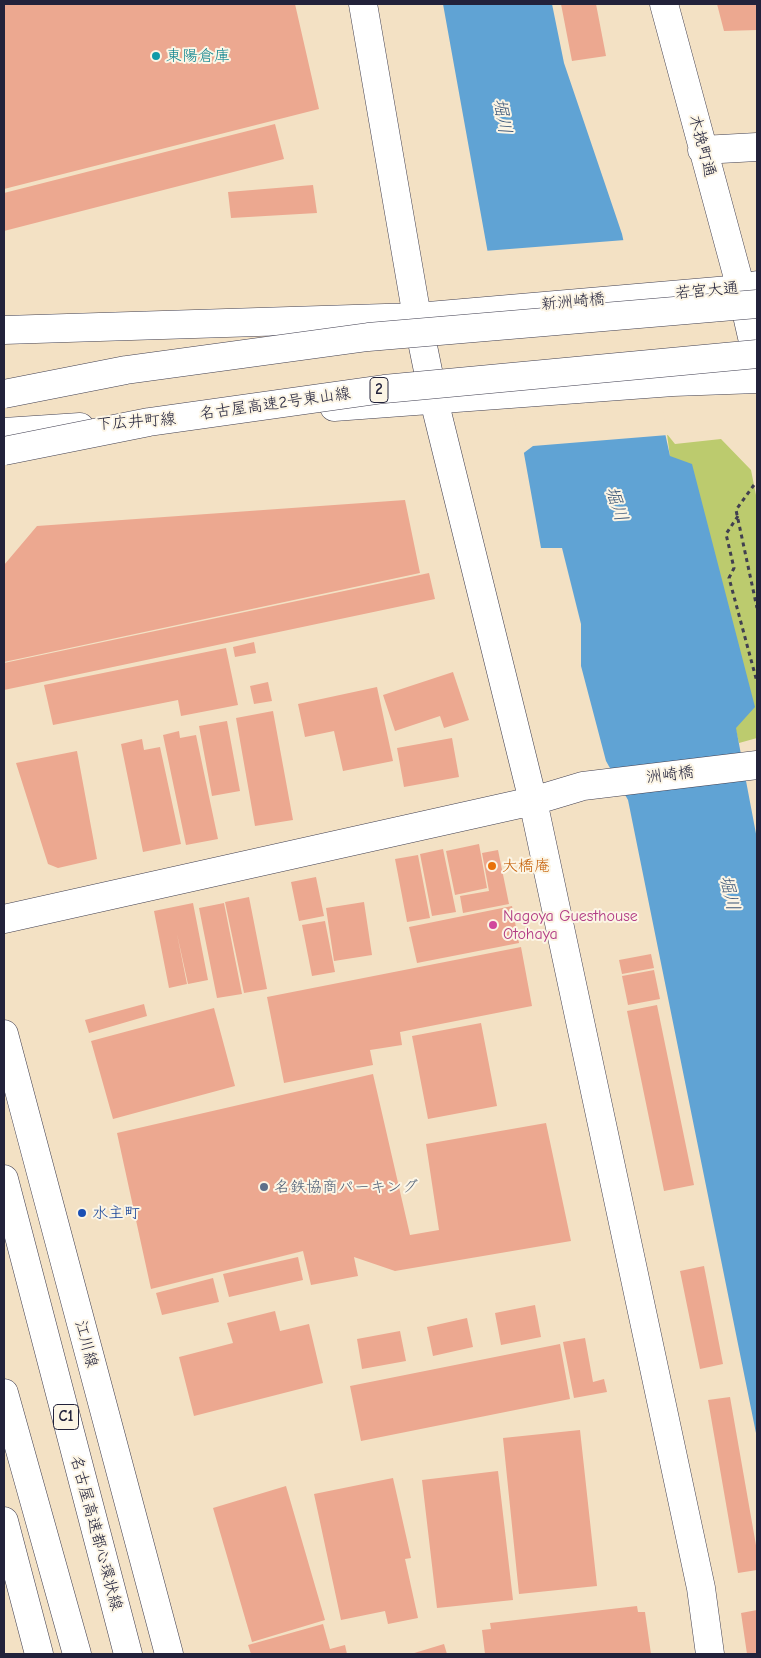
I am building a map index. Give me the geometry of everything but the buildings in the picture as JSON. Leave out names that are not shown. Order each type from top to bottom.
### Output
[{"type":"main road","points":[[363,4],[417,317],[434,400],[533,800],[699,1579],[710,1654]]},
{"type":"main road","name":"木挽町通","points":[[664,4],[702,150],[752,293],[757,358]]},
{"type":"main road","points":[[702,150],[757,147]]},
{"type":"main road","points":[[4,394],[126,370],[368,337],[752,293]]},
{"type":"main road","name":"若宮大通","points":[[657,295],[752,293]]},
{"type":"main road","name":"新洲崎橋","points":[[417,317],[657,295]]},
{"type":"main road","points":[[4,330],[417,317]]},
{"type":"main road","name":"名古屋高速2号東山線","points":[[4,451],[149,422],[384,389],[757,354]]},
{"type":"main road","name":"下広井町線","points":[[4,432],[673,382],[757,379]]},
{"type":"main road","name":"洲崎橋","points":[[4,919],[533,800],[583,786],[757,764]]},
{"type":"main road","name":"江川線","points":[[4,1034],[169,1654]]},
{"type":"main road","name":"名古屋高速都心環状線","points":[[4,1179],[128,1654]]},
{"type":"main road","points":[[4,1392],[77,1654]]},
{"type":"main road","points":[[5,1534],[39,1654]]},
{"type":"path","points":[[754,485],[736,510],[757,608]]},
{"type":"path","points":[[738,516],[726,534],[734,568],[729,578],[757,682]]},
{"type":"green space","points":[[667,434],[675,444],[721,439],[751,470],[757,500],[757,738],[739,743],[670,457]]},
{"type":"water","name":"堀川","points":[[443,4],[552,4],[564,63],[622,234],[670,456],[692,464],[755,707],[736,728],[757,839],[757,1438],[628,800],[606,761],[581,666],[581,624],[562,548],[541,548]]},
{"type":"pier","points":[[625,240],[668,435],[533,446],[521,455],[484,251]]},
{"type":"place","name":"東陽倉庫","points":[[156,56]]},
{"type":"place","name":"大橋庵","points":[[492,866]]},
{"type":"place","name":"Nagoya Guesthouse Otohaya","points":[[493,925]]},
{"type":"place","name":"名鉄協商パーキング","points":[[264,1187]]},
{"type":"place","name":"水主町","points":[[82,1213]]}]
